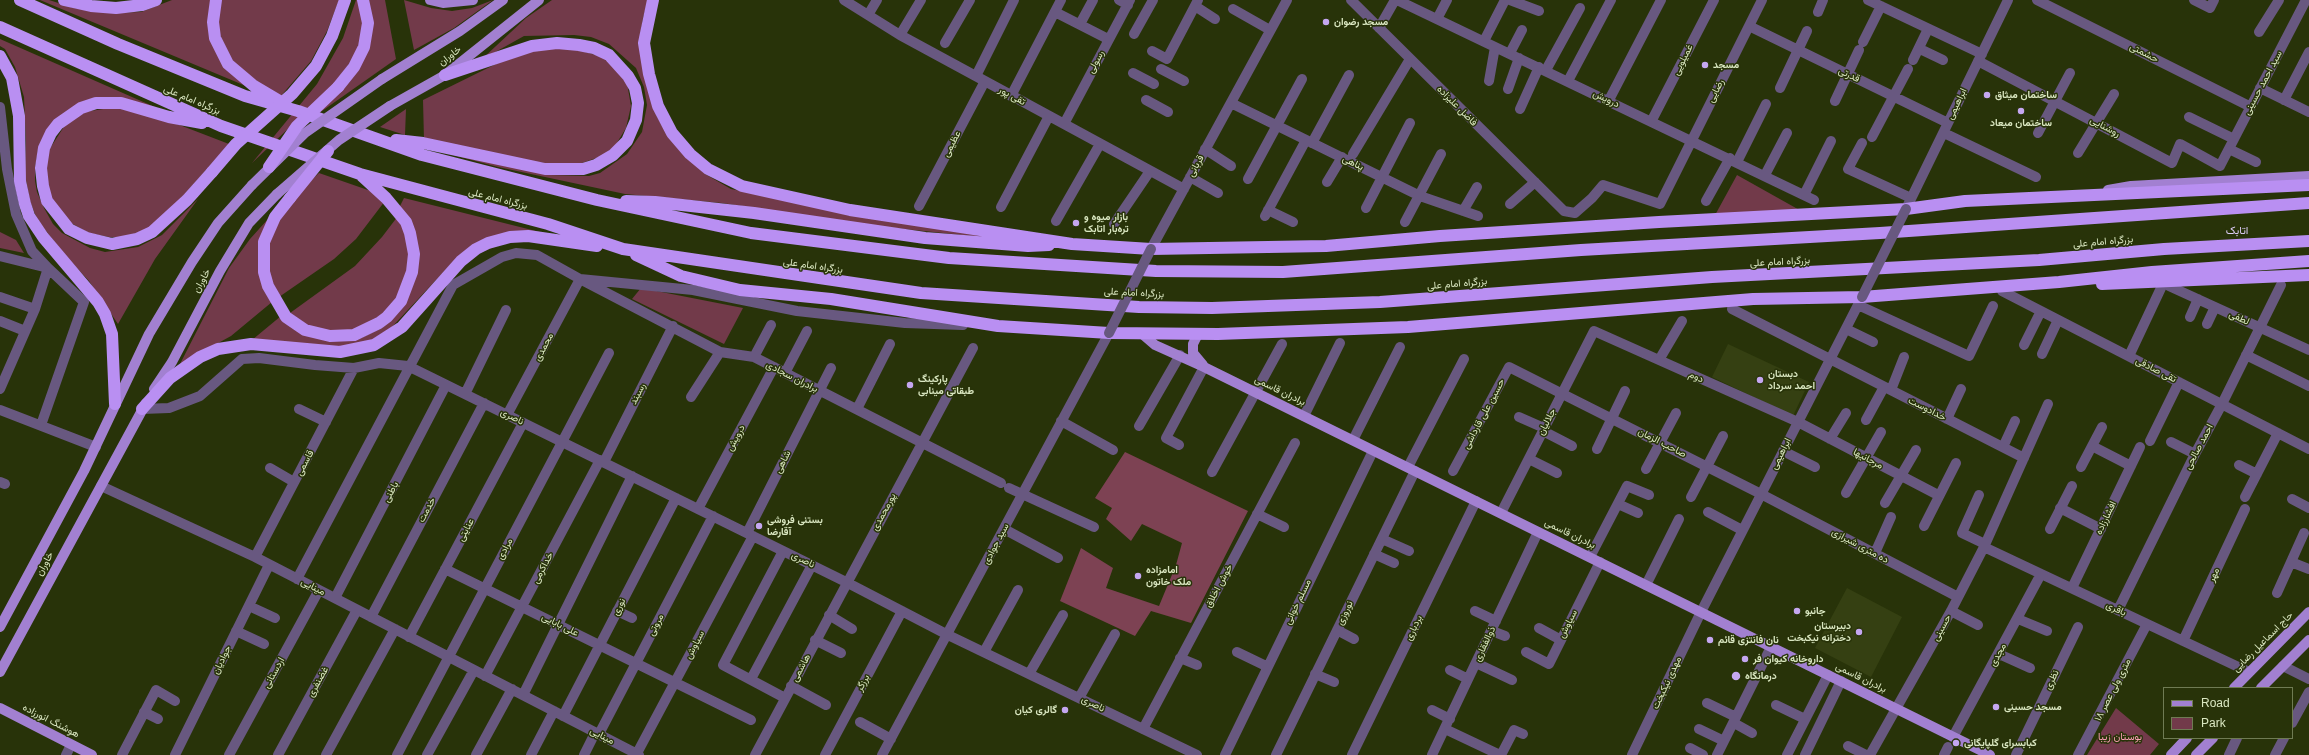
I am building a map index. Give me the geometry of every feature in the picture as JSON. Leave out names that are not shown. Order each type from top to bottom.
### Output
[{"type":"highway","points":[[20,0],[118,44],[245,96],[298,111],[429,157],[597,200],[751,233],[899,253],[1050,266],[1156,271],[1267,272],[1582,250],[1880,233],[2309,203]]},
{"type":"highway","points":[[64,0],[91,6],[116,8],[142,5],[156,0]]},
{"type":"highway","points":[[216,0],[213,22],[215,38],[228,64],[254,86],[298,111]]},
{"type":"highway","points":[[221,126],[169,117],[121,103],[96,103],[81,108],[58,124],[51,133],[44,148],[41,168],[42,186],[47,201],[69,229],[87,238],[112,244],[138,239],[152,232],[187,200],[236,144],[292,94],[316,66],[332,36],[346,0]]},
{"type":"highway","points":[[268,167],[297,126],[338,87],[354,68],[364,48],[368,23],[363,0]]},
{"type":"highway","points":[[653,0],[644,43],[649,74],[658,106],[672,133],[690,154],[708,169],[742,186],[850,210],[1072,244],[1151,249],[1326,246],[1440,236],[1659,222],[1909,203],[1965,200],[2068,198],[2309,186]]},
{"type":"highway","name":"بزرگراه امام علی","points":[[0,27],[221,126],[360,174],[548,224],[623,249],[921,293],[1139,307],[1212,308],[1380,302],[1704,278],[2039,260],[2164,249],[2309,241]]},
{"type":"highway","points":[[376,138],[423,144],[545,169],[572,170],[596,165],[613,155],[626,141],[636,120],[638,103],[635,88],[624,71],[609,55],[579,44],[557,43],[532,46],[445,75]]},
{"type":"highway","points":[[0,56],[12,78],[19,116],[20,181],[25,204],[29,216],[43,237],[98,302],[105,314],[112,334],[115,404]]},
{"type":"highway","points":[[328,151],[275,217],[264,242],[264,272],[275,301],[286,317],[305,330],[321,335],[338,336],[363,332],[387,318],[401,301],[412,272],[414,254],[410,233],[406,222],[386,198],[360,174]]},
{"type":"highway","points":[[597,200],[655,202],[746,212],[925,238],[1028,246],[1072,244]]},
{"type":"highway","points":[[142,409],[170,378],[200,357],[218,349],[251,344],[340,352],[374,345],[389,337],[402,327],[461,261],[476,249],[488,243],[510,237],[528,236],[623,249],[681,276],[740,290],[831,299],[998,326],[1109,333],[1277,334],[1400,328],[1753,299],[1860,301],[2152,272],[2309,261]]},
{"type":"highway","points":[[2059,282],[2116,284],[2309,275]]},
{"type":"main road","points":[[430,0],[443,3],[473,0]]},
{"type":"main road","name":"خاوران","points":[[0,627],[96,447],[149,334],[192,262],[218,224],[268,167],[305,133],[382,79],[460,32],[503,0]]},
{"type":"main road","name":"خاوران","points":[[0,672],[142,409],[172,362],[220,271],[250,223],[277,194],[357,127],[390,106],[445,75],[539,0]]},
{"type":"main road","points":[[2068,198],[2131,186],[2309,176]]},
{"type":"main road","name":"برادران قاسمی","points":[[1141,333],[1155,345],[1180,355],[1256,392],[1990,755]]},
{"type":"main road","points":[[1198,334],[1193,344],[1193,353],[1204,367]]},
{"type":"main road","name":"حاج اسماعیل رضایی","points":[[2235,687],[2309,612]]},
{"type":"main road","points":[[2264,686],[2309,640]]},
{"type":"main road","name":"هوشنگ انورزاده","points":[[0,708],[92,755]]},
{"type":"main road","points":[[2172,755],[2186,739]]},
{"type":"main road","points":[[2196,755],[2212,739]]},
{"type":"street","name":"تقی پور","points":[[844,0],[900,35],[1184,189]]},
{"type":"street","points":[[868,15],[877,0]]},
{"type":"street","points":[[900,35],[921,0]]},
{"type":"street","points":[[945,43],[970,0]]},
{"type":"street","points":[[976,76],[1014,0]]},
{"type":"street","points":[[1011,96],[1061,0]]},
{"type":"street","points":[[1080,24],[1093,0]]},
{"type":"street","points":[[1134,34],[1153,0]]},
{"type":"street","name":"قربانی","points":[[1109,333],[1151,249],[1287,0]]},
{"type":"street","name":"فاضل علیزاده","points":[[1351,0],[1564,212],[1575,213],[1592,198],[1603,185],[1660,204],[1692,139]]},
{"type":"street","points":[[1379,28],[1396,0]]},
{"type":"street","name":"درویش","points":[[1396,0],[1692,139],[1814,200]]},
{"type":"street","points":[[1437,19],[1447,0]]},
{"type":"street","points":[[1484,41],[1506,0]]},
{"type":"street","points":[[1510,0],[1539,12]]},
{"type":"street","points":[[1568,81],[1611,0]]},
{"type":"street","points":[[1609,100],[1660,0]]},
{"type":"street","name":"غمیلویی","points":[[1652,120],[1714,0]]},
{"type":"street","name":"رضایی","points":[[1692,139],[1762,0]]},
{"type":"street","points":[[1818,12],[1823,0]]},
{"type":"street","name":"روشنایی","points":[[1868,0],[1928,28],[2055,101],[2172,163],[2180,144],[2220,166]]},
{"type":"street","name":"ابراهیمی","points":[[1701,612],[1846,329],[1944,133],[2008,0]]},
{"type":"street","name":"حشمتی","points":[[2037,0],[2250,107]]},
{"type":"street","points":[[2194,0],[2212,4]]},
{"type":"street","points":[[2259,32],[2279,0]]},
{"type":"street","name":"سید احمد حسینی","points":[[2220,166],[2306,0]]},
{"type":"street","name":"رسولی","points":[[1064,124],[1126,2]]},
{"type":"street","points":[[1152,51],[1167,59],[1197,3],[1215,19]]},
{"type":"street","points":[[1834,101],[1881,6]]},
{"type":"street","points":[[1520,109],[1580,8]]},
{"type":"street","points":[[1233,9],[1270,30]]},
{"type":"street","points":[[1055,12],[1108,39]]},
{"type":"street","name":"قدرتی","points":[[1749,26],[1948,123]]},
{"type":"street","points":[[1872,137],[1910,64],[1920,49],[1928,28]]},
{"type":"street","points":[[1508,89],[1514,56],[1522,30]]},
{"type":"street","points":[[1780,88],[1807,32]]},
{"type":"street","points":[[1489,81],[1495,47]]},
{"type":"street","points":[[1920,49],[1943,60]]},
{"type":"street","points":[[2284,100],[2309,52]]},
{"type":"street","points":[[1352,154],[1410,59]]},
{"type":"street","points":[[1162,70],[1184,81]]},
{"type":"street","points":[[1133,73],[1154,84]]},
{"type":"street","points":[[2038,133],[2070,73]]},
{"type":"street","points":[[1293,222],[1266,213],[1349,75]]},
{"type":"street","points":[[1248,179],[1278,126],[1302,79]]},
{"type":"street","name":"عظیمی","points":[[919,206],[985,81]]},
{"type":"street","points":[[2260,88],[2309,112]]},
{"type":"street","points":[[2078,153],[2114,94]]},
{"type":"street","points":[[1146,100],[1168,112]]},
{"type":"street","name":"پناهی","points":[[1230,103],[1420,196],[1478,216]]},
{"type":"street","points":[[1706,201],[1734,160],[1766,104]]},
{"type":"street","points":[[0,107],[7,169],[16,214],[25,235],[32,251],[84,302],[41,425]]},
{"type":"street","points":[[1000,207],[1049,116]]},
{"type":"street","points":[[2190,117],[2234,139]]},
{"type":"street","points":[[1366,208],[1410,123]]},
{"type":"street","points":[[1765,176],[1786,133]]},
{"type":"street","points":[[1944,133],[2036,177]]},
{"type":"street","points":[[1804,195],[1830,141]]},
{"type":"street","points":[[1862,143],[1848,169],[1909,203]]},
{"type":"street","points":[[1056,221],[1100,144]]},
{"type":"street","points":[[1206,149],[1231,166]]},
{"type":"street","points":[[2229,149],[2256,162]]},
{"type":"street","points":[[1405,222],[1441,154]]},
{"type":"street","points":[[1327,182],[1342,157]]},
{"type":"street","points":[[1114,224],[1150,171]]},
{"type":"street","points":[[1190,177],[1218,193]]},
{"type":"street","points":[[1510,204],[1534,182]]},
{"type":"street","points":[[1463,211],[1476,187]]},
{"type":"street","name":"برادران سجادی","points":[[408,366],[453,285],[484,265],[502,257],[516,253],[537,255],[720,352],[754,358],[774,367],[1005,485],[1094,527]]},
{"type":"street","points":[[0,256],[48,268]]},
{"type":"street","points":[[0,390],[3,375],[35,309],[48,268]]},
{"type":"street","points":[[580,279],[693,290],[797,311],[905,323],[998,326]]},
{"type":"street","name":"محمدی","points":[[507,415],[580,279]]},
{"type":"street","name":"احمد صالحی","points":[[2118,610],[2281,285]]},
{"type":"street","name":"لطفی","points":[[2130,356],[2165,287],[2198,299],[2309,350]]},
{"type":"street","name":"تقی صادقی","points":[[2002,291],[2309,449]]},
{"type":"street","points":[[0,297],[35,309]]},
{"type":"street","points":[[2190,317],[2198,299]]},
{"type":"street","points":[[1860,301],[1969,356],[1993,306]]},
{"type":"street","points":[[2207,324],[2215,307]]},
{"type":"street","name":"خدادوست","points":[[1732,309],[2024,458]]},
{"type":"street","points":[[465,394],[506,310]]},
{"type":"street","points":[[2024,345],[2041,311]]},
{"type":"street","points":[[2042,354],[2058,320]]},
{"type":"street","points":[[0,321],[25,331]]},
{"type":"street","points":[[1659,360],[1682,321]]},
{"type":"street","name":"رسبند","points":[[602,461],[673,326]]},
{"type":"street","points":[[754,358],[770,326]]},
{"type":"street","points":[[1846,329],[1873,342]]},
{"type":"street","name":"دوم","points":[[1594,331],[1798,422]]},
{"type":"street","name":"جلالیان","points":[[1501,514],[1594,331]]},
{"type":"street","points":[[785,373],[807,332]]},
{"type":"street","name":"سید جوادی","points":[[882,755],[948,635],[1109,333]]},
{"type":"street","points":[[1304,416],[1340,343]]},
{"type":"street","points":[[857,409],[890,344]]},
{"type":"street","points":[[1212,472],[1282,344]]},
{"type":"street","points":[[1353,440],[1400,347]]},
{"type":"street","name":"پورمحمدی","points":[[846,582],[973,348]]},
{"type":"street","points":[[691,398],[720,352]]},
{"type":"street","name":"مرادی","points":[[397,755],[609,353]]},
{"type":"street","points":[[1139,426],[1180,355]]},
{"type":"street","points":[[2246,355],[2309,386]]},
{"type":"street","points":[[142,409],[169,408],[200,396],[242,359],[259,358],[354,368],[380,363],[408,366],[297,579]]},
{"type":"street","points":[[1866,420],[1888,388],[1904,358]]},
{"type":"street","name":"نوروزی","points":[[1276,755],[1382,539],[1411,469],[1464,359]]},
{"type":"street","name":"ناصری","points":[[408,366],[783,550],[948,635],[1197,755]]},
{"type":"street","name":"درویش","points":[[698,509],[774,367]]},
{"type":"street","points":[[1179,445],[1166,438],[1204,367]]},
{"type":"street","name":"حسین علی قارداشی","points":[[1453,471],[1509,367],[1562,393]]},
{"type":"street","name":"قاسمی","points":[[255,557],[354,368]]},
{"type":"street","name":"شاهی","points":[[750,534],[831,368]]},
{"type":"street","points":[[2150,440],[2179,382]]},
{"type":"street","name":"باطنی","points":[[335,598],[446,385]]},
{"type":"street","points":[[1947,418],[1961,389]]},
{"type":"street","points":[[1597,448],[1625,391]]},
{"type":"street","name":"صاحب الزمان","points":[[1562,393],[1761,494]]},
{"type":"street","name":"خدمت","points":[[371,617],[484,404]]},
{"type":"street","points":[[1984,545],[2048,404]]},
{"type":"street","points":[[299,409],[326,422]]},
{"type":"street","points":[[0,410],[96,447]]},
{"type":"street","points":[[1646,469],[1676,414]]},
{"type":"street","points":[[1830,439],[1846,414]]},
{"type":"street","points":[[1520,417],[1572,446]]},
{"type":"street","points":[[2002,447],[2016,421]]},
{"type":"street","points":[[1061,422],[1113,450]]},
{"type":"street","name":"مرجانیها","points":[[1798,422],[1938,495]]},
{"type":"street","name":"عنایتی","points":[[409,636],[523,423]]},
{"type":"street","points":[[2081,467],[2102,427]]},
{"type":"street","points":[[1846,493],[1865,457],[1881,432]]},
{"type":"street","points":[[2244,497],[2278,433]]},
{"type":"street","points":[[1691,497],[1723,436]]},
{"type":"street","points":[[2171,442],[2195,454]]},
{"type":"street","name":"خوش اخلاق","points":[[1143,729],[1295,443]]},
{"type":"street","points":[[2092,446],[2131,466]]},
{"type":"street","name":"افشارزاده","points":[[2072,588],[2140,447]]},
{"type":"street","points":[[1885,503],[1916,450]]},
{"type":"street","name":"مسلم خوانی","points":[[1225,755],[1266,666],[1373,451]]},
{"type":"street","points":[[1783,451],[1815,467]]},
{"type":"street","points":[[1529,459],[1557,473]]},
{"type":"street","name":"خداکرمی","points":[[485,676],[602,461]]},
{"type":"street","points":[[1924,526],[1938,495],[1956,463]]},
{"type":"street","points":[[2239,465],[2257,474]]},
{"type":"street","points":[[270,468],[294,482]]},
{"type":"street","points":[[523,695],[632,476]]},
{"type":"street","name":"مینایی","points":[[101,486],[255,557],[637,754]]},
{"type":"street","points":[[1590,557],[1627,486],[1649,495]]},
{"type":"street","points":[[2050,529],[2072,486]]},
{"type":"street","name":"ده متری شیرازی","points":[[1761,494],[1958,597]]},
{"type":"street","name":"باقری","points":[[1979,495],[1962,533],[2042,574],[2249,672]]},
{"type":"street","name":"نوری","points":[[531,755],[559,714],[600,645],[676,498]]},
{"type":"street","points":[[2292,499],[2308,513]]},
{"type":"street","name":"بردباری","points":[[1352,755],[1476,501]]},
{"type":"street","points":[[1618,504],[1638,513]]},
{"type":"street","points":[[2060,508],[2101,529]]},
{"type":"street","name":"مهر","points":[[2183,641],[2245,509]]},
{"type":"street","points":[[1708,512],[1742,530]]},
{"type":"street","points":[[1258,514],[1284,527]]},
{"type":"street","name":"مروتی","points":[[584,755],[637,662],[713,516]]},
{"type":"street","points":[[1874,554],[1891,517]]},
{"type":"street","points":[[1646,585],[1679,519]]},
{"type":"street","points":[[1004,529],[1058,558]]},
{"type":"street","name":"ذوالفقاری","points":[[1435,754],[1468,679],[1538,532]]},
{"type":"street","points":[[2277,593],[2304,533]]},
{"type":"street","name":"سیاوش","points":[[637,754],[750,534]]},
{"type":"street","points":[[1382,539],[1409,551]]},
{"type":"street","name":"حسینی","points":[[1870,755],[1951,611],[1984,545]]},
{"type":"street","points":[[783,550],[723,665],[785,698]]},
{"type":"street","points":[[1374,554],[1394,563]]},
{"type":"street","name":"سیاوش","points":[[1526,652],[1549,664],[1600,562]]},
{"type":"street","points":[[2291,562],[2309,569]]},
{"type":"street","name":"جوادیان","points":[[175,755],[270,565]]},
{"type":"street","points":[[751,679],[812,565]]},
{"type":"street","name":"علی بابایی","points":[[445,569],[637,662],[752,720]]},
{"type":"street","name":"مجدی","points":[[1953,737],[2042,574]]},
{"type":"street","name":"هاشمی","points":[[755,755],[846,582]]},
{"type":"street","name":"اردستانی","points":[[229,755],[319,590]]},
{"type":"street","points":[[984,652],[1018,590]]},
{"type":"street","points":[[249,606],[275,618]]},
{"type":"street","name":"غضنفری","points":[[278,755],[358,610]]},
{"type":"street","points":[[617,611],[632,618]]},
{"type":"street","name":"برزگر","points":[[825,755],[902,611]]},
{"type":"street","points":[[1475,611],[1505,636]]},
{"type":"street","points":[[1951,611],[1978,625]]},
{"type":"street","name":"مهدی نیکبخت","points":[[1632,755],[1701,612]]},
{"type":"street","points":[[829,615],[852,630]]},
{"type":"street","points":[[1029,674],[1063,615]]},
{"type":"street","points":[[2018,618],[2047,631]]},
{"type":"street","name":"۱۸ متری ولی عصر","points":[[2078,755],[2147,624]]},
{"type":"street","name":"نظری","points":[[2016,755],[2078,626]]},
{"type":"street","points":[[1539,628],[1561,640]]},
{"type":"street","points":[[326,755],[395,629]]},
{"type":"street","points":[[1337,630],[1354,639]]},
{"type":"street","points":[[236,631],[264,644]]},
{"type":"street","points":[[1079,698],[1115,634]]},
{"type":"street","points":[[815,640],[841,652]]},
{"type":"street","points":[[1717,755],[1771,647]]},
{"type":"street","points":[[1237,652],[1266,666]]},
{"type":"street","points":[[1999,654],[2030,668]]},
{"type":"street","points":[[1180,658],[1197,665]]},
{"type":"street","points":[[1476,663],[1512,680]]},
{"type":"street","points":[[2283,666],[2309,679]]},
{"type":"street","points":[[427,755],[474,670]]},
{"type":"street","points":[[1450,670],[1468,679]]},
{"type":"street","points":[[1315,674],[1334,682]]},
{"type":"street","points":[[1787,755],[1828,675]]},
{"type":"street","points":[[1805,755],[1841,682]]},
{"type":"street","points":[[791,686],[826,705]]},
{"type":"street","points":[[476,755],[512,689]]},
{"type":"street","points":[[122,755],[156,690],[175,701]]},
{"type":"street","points":[[2293,721],[2309,692]]},
{"type":"street","points":[[1708,703],[1752,733]]},
{"type":"street","points":[[1776,704],[1805,719]]},
{"type":"street","points":[[1432,710],[1450,719]]},
{"type":"street","points":[[144,712],[158,719]]},
{"type":"street","points":[[860,722],[891,739]]},
{"type":"street","points":[[1445,729],[1501,755],[1514,730],[1523,734]]},
{"type":"street","points":[[1699,729],[1724,741]]},
{"type":"street","points":[[2228,755],[2236,739]]},
{"type":"street","points":[[2275,755],[2283,739]]},
{"type":"street","points":[[66,755],[71,745]]},
{"type":"street","points":[[1848,746],[1866,755]]},
{"type":"street","points":[[1690,748],[1703,755]]},
{"type":"shaded area","name":"دبستان احمد سرداد","points":[[1728,344],[1809,382],[1793,416],[1712,377]]},
{"type":"shaded area","points":[[1125,452],[1248,511],[1191,623],[1151,611],[1135,636],[1060,601],[1081,548],[1113,568],[1106,588],[1159,606],[1176,565],[1182,543],[1142,524],[1131,541],[1106,519],[1112,508],[1095,498]]},
{"type":"shaded area","name":"دبیرستان دخترانه نیکبخت","points":[[1847,588],[1902,617],[1871,677],[1815,648]]},
{"type":"green space","points":[[40,0],[49,0],[74,8],[110,13],[141,12],[172,0],[212,0],[211,34],[253,89]]},
{"type":"green space","points":[[221,0],[339,0],[327,31],[311,61],[280,97],[235,66],[219,33],[219,11]]},
{"type":"green space","points":[[356,0],[359,0],[364,24],[358,52],[330,89],[252,163],[317,84],[343,38]]},
{"type":"green space","points":[[368,0],[385,0],[396,59],[305,123],[357,70]]},
{"type":"green space","points":[[404,0],[431,8],[452,11],[472,8],[493,0],[454,28],[414,50]]},
{"type":"green space","points":[[552,0],[648,0],[643,18],[639,43],[657,117],[666,132],[705,174],[731,189],[843,212],[1031,242],[875,226],[722,203],[625,194],[498,167],[423,147],[551,175],[589,176],[600,173],[627,154],[642,132],[647,105],[644,87],[636,68],[609,44],[591,37],[574,35],[524,36],[481,60],[526,18]]},
{"type":"green space","points":[[0,39],[173,115],[92,100],[38,150],[35,168],[35,181],[37,192],[44,208],[53,224],[62,233],[90,248],[105,252],[138,247],[162,235],[198,199],[155,259],[118,324],[89,281],[65,255],[42,226],[35,214],[30,201],[25,175],[26,141],[24,97],[15,67],[5,49],[0,46]]},
{"type":"green space","points":[[568,47],[606,58],[627,83],[631,106],[626,128],[615,146],[602,156],[579,164],[552,164],[521,160],[424,140],[423,100],[498,63],[540,48]]},
{"type":"green space","points":[[116,107],[164,119],[229,144],[168,213],[150,228],[126,237],[109,237],[89,233],[71,223],[50,198],[46,167],[49,150],[65,125],[84,112]]},
{"type":"green space","points":[[406,109],[405,135],[380,127]]},
{"type":"green space","points":[[319,173],[388,197],[356,239],[334,259],[279,297],[271,283],[266,252],[276,223],[305,186]]},
{"type":"green space","points":[[1737,175],[1803,212],[1714,217]]},
{"type":"green space","points":[[287,198],[261,237],[258,247],[259,272],[272,302],[231,336],[180,364],[229,268],[250,239]]},
{"type":"green space","points":[[404,198],[556,236],[527,233],[449,266],[391,328],[370,341],[341,347],[252,340],[281,316],[287,323],[361,338],[382,328],[414,279],[400,206]]},
{"type":"green space","points":[[398,216],[409,243],[407,275],[397,300],[379,318],[359,329],[338,332],[310,327],[290,313],[355,266],[382,237]]},
{"type":"green space","points":[[0,232],[16,240],[24,253],[0,248]]},
{"type":"green space","points":[[641,288],[743,308],[724,344],[632,299]]},
{"type":"green space","name":"بوستان زیبا","points":[[2116,708],[2159,744],[2150,755],[2087,755]]},
{"type":"place","name":"مسجد رضوان","points":[[1326,22]]},
{"type":"place","name":"مسجد","points":[[1705,65]]},
{"type":"place","name":"ساختمان میثاق","points":[[1987,95]]},
{"type":"place","name":"ساختمان میعاد","points":[[2021,111]]},
{"type":"place","name":"بازار میوه و تره‌بار اتابک","points":[[1076,223]]},
{"type":"place","name":"دبستان احمد سرداد","points":[[1760,380]]},
{"type":"place","name":"پارکینگ طبقاتی مینابی","points":[[910,385]]},
{"type":"place","name":"بستنی فروشی آقارضا","points":[[759,526]]},
{"type":"place","name":"امامزاده ملک خاتون","points":[[1138,576]]},
{"type":"place","name":"جانبو","points":[[1797,611]]},
{"type":"place","name":"دبیرستان دخترانه نیکبخت","points":[[1859,632]]},
{"type":"place","name":"نان فانتزی قائم","points":[[1710,640]]},
{"type":"place","name":"داروخانه کیوان فر","points":[[1745,659]]},
{"type":"place","name":"درمانگاه","points":[[1736,676]]},
{"type":"place","name":"مسجد حسینی","points":[[1996,707]]},
{"type":"place","name":"گالری کیان","points":[[1065,710]]},
{"type":"place","name":"کبابسرای گلپایگانی","points":[[1956,743]]},
{"type":"district","name":"اتابک","points":[[2237,231]]}]
